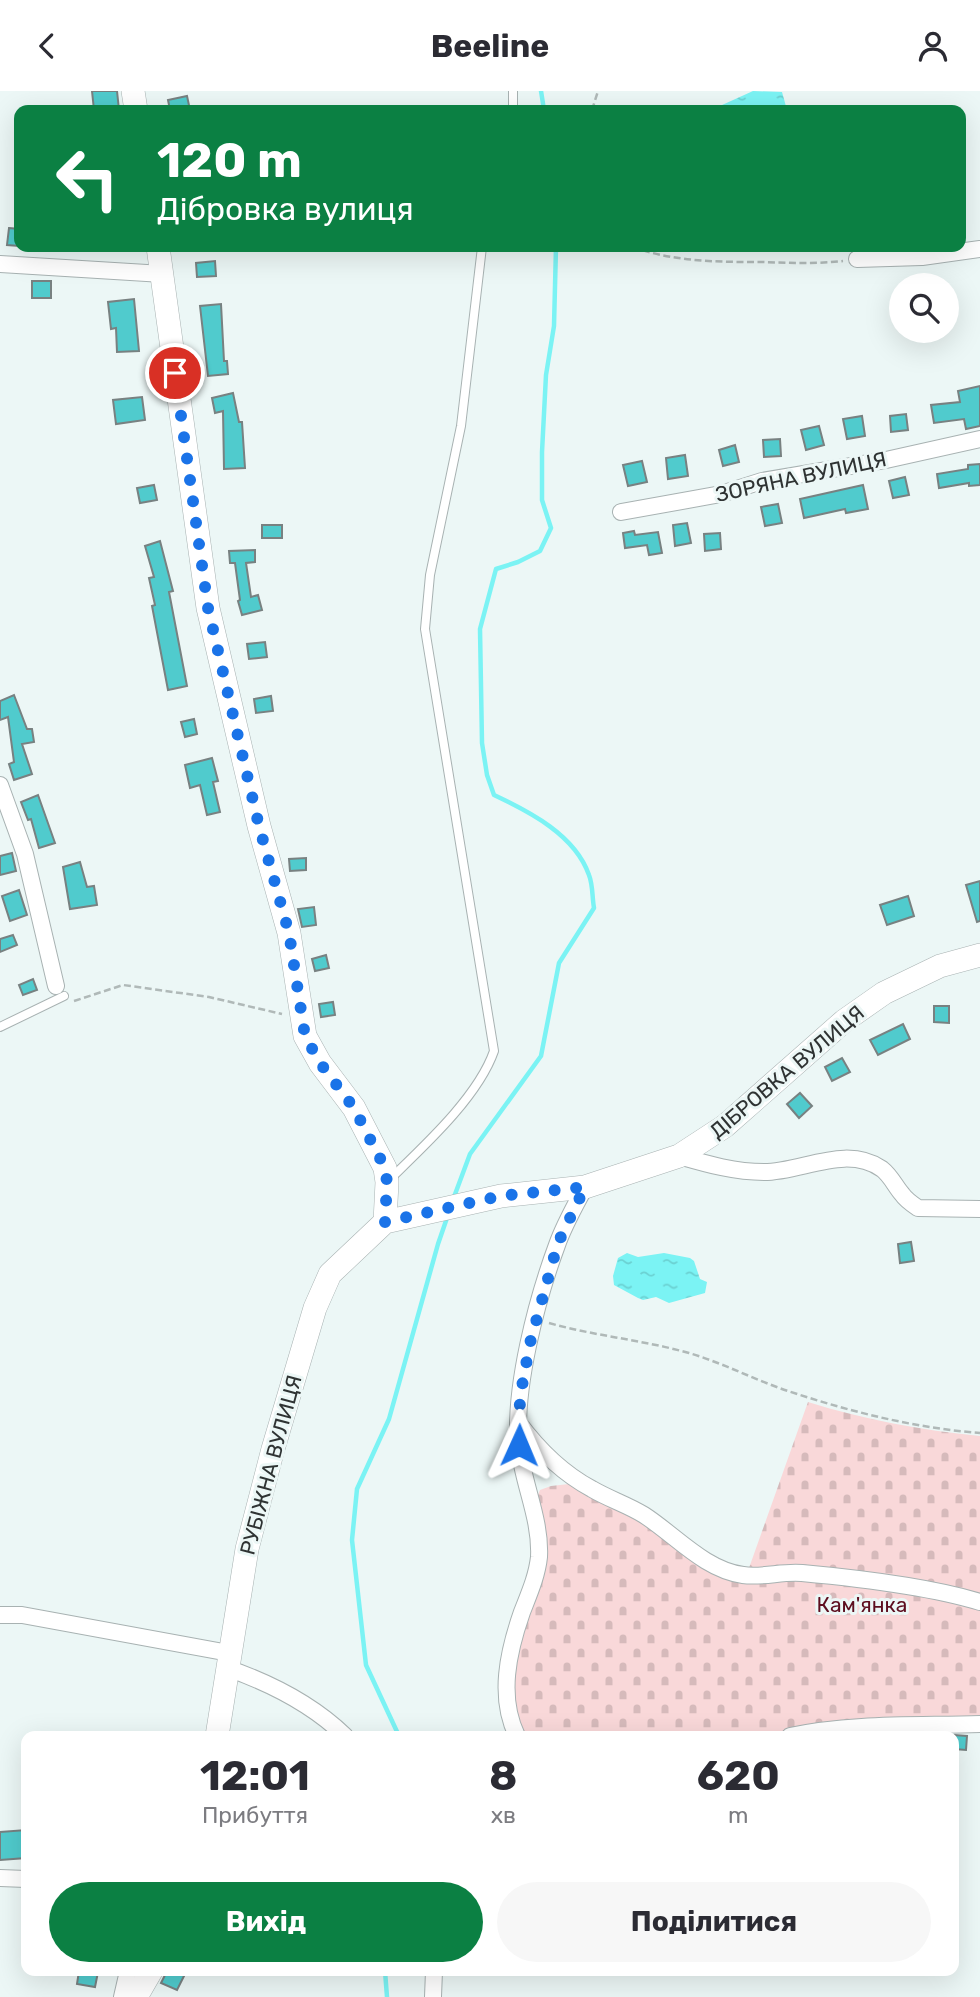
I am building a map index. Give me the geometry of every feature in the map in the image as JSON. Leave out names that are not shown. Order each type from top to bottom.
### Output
[{"type":"street","points":[[159,252],[208,608],[259,826],[289,933],[305,1036],[320,1063],[354,1108],[385,1168],[385,1222]]},
{"type":"street","points":[[857,259],[922,257],[958,252]]},
{"type":"street","points":[[0,264],[163,274]]},
{"type":"street","name":"ЗОРЯНА ВУЛИЦЯ","points":[[621,512],[720,494],[762,481],[886,460],[980,439]]},
{"type":"street","points":[[0,785],[25,854],[61,994]]},
{"type":"street","name":"ДІБРОВКА ВУЛИЦЯ","points":[[385,1222],[501,1196],[585,1187],[679,1156],[725,1126],[844,1021],[884,993],[940,966],[980,955]]},
{"type":"street","points":[[679,1156],[745,1172],[769,1172],[830,1160],[866,1162],[881,1168],[895,1182],[900,1192],[918,1208],[980,1209]]},
{"type":"street","points":[[515,1731],[508,1712],[507,1675],[514,1640],[538,1567],[539,1553],[536,1520],[522,1471],[518,1422],[524,1366],[558,1243],[585,1187]]},
{"type":"street","name":"РУБІЖНА ВУЛИЦЯ","points":[[218,1731],[247,1549],[273,1449],[315,1308],[330,1274],[385,1222]]},
{"type":"street","points":[[518,1422],[532,1441],[560,1468],[590,1488],[644,1515],[688,1548],[728,1571],[745,1576],[799,1573],[871,1581],[980,1602]]},
{"type":"street","points":[[0,1615],[22,1615],[228,1660],[322,1716],[339,1731]]},
{"type":"street","points":[[814,1731],[980,1724]]},
{"type":"street","points":[[0,1878],[21,1879]]},
{"type":"street","points":[[122,1997],[127,1976]]},
{"type":"street","points":[[136,1997],[148,1976]]},
{"type":"street","points":[[433,1997],[434,1976]]},
{"type":"lane","points":[[387,1182],[440,1129],[488,1068],[494,1051],[425,629],[430,575],[461,426],[481,252]]},
{"type":"lane","points":[[0,1027],[61,994]]},
{"type":"path","points":[[646,252],[701,261],[821,263],[857,259]]},
{"type":"path","points":[[61,994],[67,1004],[123,985],[209,997],[282,1014],[303,1026]]},
{"type":"path","points":[[536,1319],[592,1333],[648,1342],[693,1355],[777,1387],[844,1408],[944,1430],[980,1433]]},
{"type":"green space","name":"Кам'янка","points":[[808,1402],[893,1423],[980,1436],[980,1721],[814,1727],[795,1731],[522,1731],[513,1701],[513,1672],[530,1595],[536,1499],[540,1490],[569,1484],[642,1521],[707,1566],[749,1568]]},
{"type":"water","points":[[753,91],[782,92],[786,105],[722,105]]},
{"type":"water","points":[[627,1253],[638,1257],[664,1253],[690,1258],[694,1261],[700,1279],[707,1282],[705,1293],[669,1303],[656,1297],[643,1300],[638,1298],[614,1285],[613,1276],[618,1258]]},
{"type":"building","points":[[92,91],[117,91],[118,105],[93,105]]},
{"type":"building","points":[[187,96],[189,105],[169,105],[168,100]]},
{"type":"building","points":[[9,228],[14,228],[14,246],[7,245]]},
{"type":"building","points":[[215,261],[216,276],[197,277],[196,263]]},
{"type":"building","points":[[32,281],[51,281],[51,298],[32,298]]},
{"type":"building","points":[[134,299],[139,351],[117,352],[116,328],[111,329],[108,302]]},
{"type":"building","points":[[221,304],[224,361],[227,361],[228,374],[208,376],[200,306]]},
{"type":"building","points":[[980,386],[980,426],[966,429],[964,419],[934,423],[931,405],[960,402],[958,391]]},
{"type":"building","points":[[233,393],[239,422],[242,422],[245,468],[224,469],[223,411],[215,413],[212,398]]},
{"type":"building","points":[[142,397],[145,420],[116,424],[113,400]]},
{"type":"building","points":[[906,414],[908,430],[891,432],[890,416]]},
{"type":"building","points":[[862,416],[865,436],[847,439],[843,419]]},
{"type":"building","points":[[819,426],[824,445],[806,450],[801,430]]},
{"type":"building","points":[[780,439],[781,456],[764,457],[763,440]]},
{"type":"building","points":[[735,445],[739,462],[723,466],[719,450]]},
{"type":"building","points":[[685,455],[688,476],[668,479],[666,458]]},
{"type":"building","points":[[642,461],[647,482],[628,486],[623,465]]},
{"type":"building","points":[[980,464],[980,485],[969,486],[969,483],[939,488],[937,474],[968,469],[968,465]]},
{"type":"building","points":[[905,477],[909,495],[893,498],[889,481]]},
{"type":"building","points":[[154,485],[157,500],[140,503],[137,488]]},
{"type":"building","points":[[863,485],[868,509],[846,513],[845,509],[804,518],[800,499]]},
{"type":"building","points":[[778,504],[782,523],[765,526],[761,507]]},
{"type":"building","points":[[687,523],[691,543],[675,546],[673,525]]},
{"type":"building","points":[[262,525],[282,525],[282,538],[262,538]]},
{"type":"building","points":[[634,531],[635,535],[658,532],[662,553],[649,555],[647,545],[625,548],[623,533]]},
{"type":"building","points":[[720,533],[721,549],[705,551],[704,534]]},
{"type":"building","points":[[160,541],[173,591],[169,592],[187,686],[168,690],[152,606],[155,605],[149,578],[154,577],[145,546]]},
{"type":"building","points":[[255,550],[255,562],[246,563],[251,597],[258,595],[262,610],[242,615],[235,563],[230,563],[229,551]]},
{"type":"building","points":[[265,642],[267,657],[249,659],[247,644]]},
{"type":"building","points":[[14,695],[27,729],[32,729],[34,742],[22,744],[32,774],[14,780],[9,764],[14,762],[8,717],[0,720],[0,701]]},
{"type":"building","points":[[271,696],[273,711],[256,713],[254,699]]},
{"type":"building","points":[[194,719],[197,734],[185,737],[181,722]]},
{"type":"building","points":[[212,758],[218,781],[213,782],[220,812],[207,815],[200,785],[190,788],[185,765]]},
{"type":"building","points":[[38,795],[55,843],[39,848],[31,819],[28,820],[21,802]]},
{"type":"building","points":[[12,853],[16,871],[0,875],[0,856]]},
{"type":"building","points":[[306,858],[306,870],[290,871],[289,859]]},
{"type":"building","points":[[80,862],[87,887],[94,886],[97,905],[70,909],[63,867]]},
{"type":"building","points":[[980,881],[980,921],[977,922],[966,885]]},
{"type":"building","points":[[19,890],[27,915],[10,921],[2,896]]},
{"type":"building","points":[[908,896],[914,916],[887,925],[880,905]]},
{"type":"building","points":[[314,907],[316,925],[302,927],[298,909]]},
{"type":"building","points":[[13,935],[17,945],[0,952],[0,939]]},
{"type":"building","points":[[326,955],[329,968],[315,971],[312,959]]},
{"type":"building","points":[[33,979],[37,990],[23,995],[19,985]]},
{"type":"building","points":[[333,1002],[335,1015],[321,1017],[319,1004]]},
{"type":"building","points":[[934,1006],[949,1006],[949,1023],[934,1022]]},
{"type":"building","points":[[903,1024],[910,1039],[878,1055],[870,1040]]},
{"type":"building","points":[[842,1058],[850,1072],[832,1081],[825,1067]]},
{"type":"building","points":[[800,1093],[812,1106],[799,1118],[787,1104]]},
{"type":"building","points":[[911,1242],[914,1261],[900,1263],[898,1244]]},
{"type":"building","points":[[959,1735],[967,1736],[966,1750],[959,1749]]},
{"type":"building","points":[[21,1830],[21,1858],[0,1860],[0,1832]]},
{"type":"building","points":[[78,1976],[97,1976],[95,1987],[77,1984]]},
{"type":"building","points":[[164,1976],[184,1976],[177,1990],[161,1983]]},
{"type":"waterway","points":[[541,91],[543,105]]},
{"type":"waterway","points":[[454,1197],[470,1154],[541,1056],[559,963],[594,908],[589,875],[573,848],[550,826],[494,795],[487,775],[482,743],[480,629],[496,569],[540,551],[551,528],[542,500],[542,452],[546,375],[554,326],[556,252]]},
{"type":"waterway","points":[[397,1731],[366,1665],[352,1540],[357,1489],[389,1419],[448,1215]]},
{"type":"waterway","points":[[385,1976],[387,1997]]},
{"type":"route","points":[[175,373],[208,608],[259,826],[289,933],[305,1036],[320,1063],[354,1108],[385,1168],[385,1222],[501,1196],[585,1187],[558,1243],[524,1366],[518,1422],[519,1445]]}]
